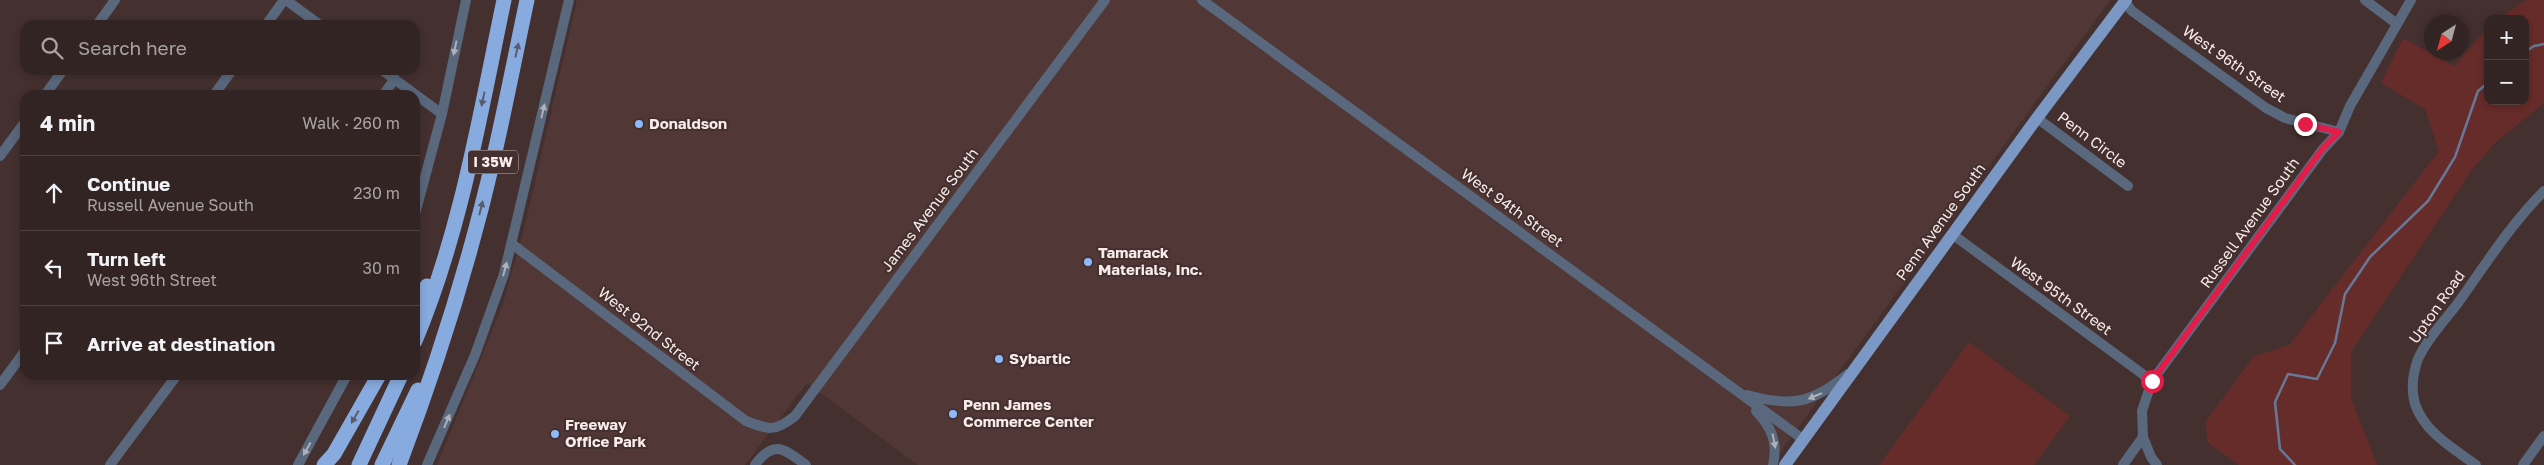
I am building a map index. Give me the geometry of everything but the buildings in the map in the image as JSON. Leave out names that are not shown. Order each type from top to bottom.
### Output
[{"type":"highway","name":"I 35W","points":[[420,325],[447,247],[464,187],[504,0]]},
{"type":"highway","name":"I 35W","points":[[382,465],[447,322],[474,236],[494,156],[527,0]]},
{"type":"highway","points":[[420,298],[447,247]]},
{"type":"highway","points":[[399,465],[419,412],[447,322]]},
{"type":"highway","points":[[324,465],[334,454],[376,380]]},
{"type":"highway","points":[[359,465],[398,380]]},
{"type":"main road","name":"Penn Avenue South","points":[[1785,465],[2037,118],[2125,1]]},
{"type":"street","points":[[100,20],[115,0]]},
{"type":"street","points":[[270,20],[285,0],[313,20]]},
{"type":"street","points":[[420,195],[442,114],[466,0]]},
{"type":"street","points":[[427,465],[475,355],[504,274],[569,0]]},
{"type":"street","name":"James Avenue South","points":[[773,430],[795,416],[1105,0]]},
{"type":"street","name":"West 94th Street","points":[[1202,0],[1804,440]]},
{"type":"street","points":[[2365,0],[2397,24]]},
{"type":"street","name":"Russell Avenue South","points":[[2143,437],[2142,410],[2152,381],[2323,148],[2339,132],[2350,106],[2411,0]]},
{"type":"street","name":"West 96th Street","points":[[2125,1],[2132,11],[2266,108],[2285,118],[2339,132]]},
{"type":"street","points":[[49,90],[60,75]]},
{"type":"street","points":[[218,90],[228,75]]},
{"type":"street","points":[[388,75],[409,90]]},
{"type":"street","points":[[387,90],[395,80]]},
{"type":"street","points":[[420,98],[442,114]]},
{"type":"street","name":"Penn Circle","points":[[2037,118],[2128,186]]},
{"type":"street","points":[[0,156],[20,129]]},
{"type":"street","name":"Upton Road","points":[[2476,465],[2441,439],[2421,417],[2415,403],[2414,373],[2426,346],[2517,221],[2544,191]]},
{"type":"street","name":"West 95th Street","points":[[1952,234],[2152,381]]},
{"type":"street","name":"West 92nd Street","points":[[512,244],[746,421],[773,430]]},
{"type":"street","points":[[0,385],[20,358]]},
{"type":"street","points":[[1740,394],[1770,401],[1794,403],[1819,395],[1854,368]]},
{"type":"street","points":[[110,465],[173,380]]},
{"type":"street","points":[[298,465],[344,380]]},
{"type":"street","points":[[1740,394],[1767,422],[1773,434],[1776,443],[1773,465]]},
{"type":"street","points":[[2524,465],[2544,436]]},
{"type":"street","points":[[2122,465],[2143,437]]},
{"type":"street","points":[[2143,437],[2151,457],[2157,465]]},
{"type":"street","points":[[755,465],[764,454],[776,448],[784,449],[806,465]]},
{"type":"shaded area","points":[[577,0],[2110,0],[1771,465],[918,465],[807,383],[745,465],[437,465],[502,307],[525,225]]},
{"type":"shaded area","points":[[2526,0],[2544,0],[2544,103],[2495,143],[2471,171],[2351,352],[2351,397],[2377,465],[2239,465],[2207,442],[2206,421],[2253,357],[2289,345],[2439,151],[2425,109],[2381,83],[2403,38],[2424,50],[2424,60],[2443,60],[2454,66],[2459,60],[2469,60],[2469,49],[2484,32],[2484,105],[2529,105],[2529,15],[2505,15]]},
{"type":"shaded area","points":[[1969,342],[2070,416],[2034,465],[1879,465]]},
{"type":"waterway","points":[[2529,49],[2544,44]]},
{"type":"waterway","points":[[2295,465],[2280,449],[2275,402],[2288,374],[2317,379],[2335,343],[2345,294],[2370,257],[2428,201],[2455,157],[2478,91],[2484,86]]},
{"type":"place","name":"Donaldson","points":[[639,124]]},
{"type":"place","name":"Tamarack Materials, Inc.","points":[[1088,262]]},
{"type":"place","name":"Sybartic","points":[[999,359]]},
{"type":"place","name":"Penn James Commerce Center","points":[[953,414]]},
{"type":"place","name":"Freeway Office Park","points":[[555,434]]},
{"type":"route","points":[[2152,381],[2323,148],[2339,132],[2305,124]]}]
